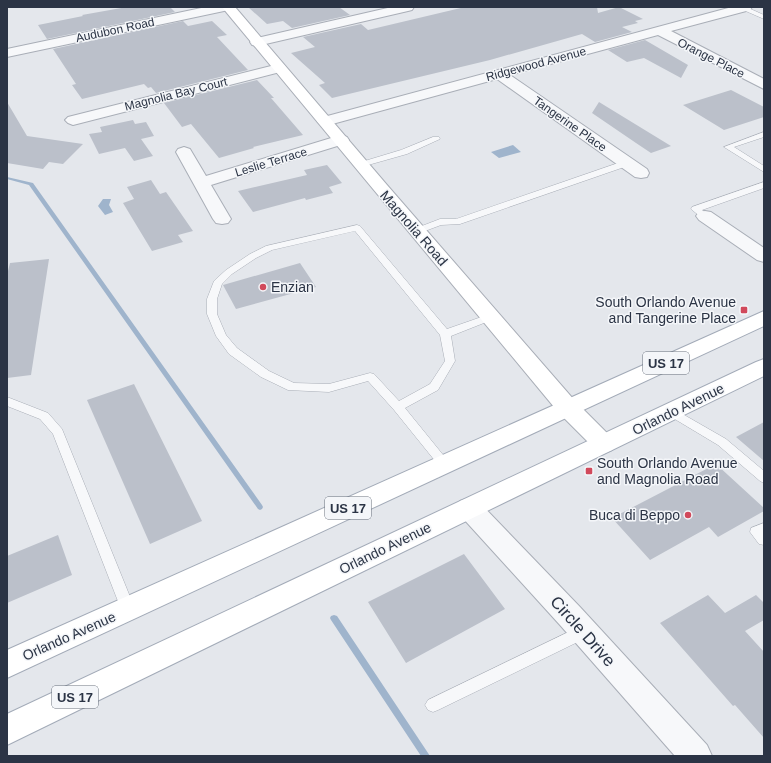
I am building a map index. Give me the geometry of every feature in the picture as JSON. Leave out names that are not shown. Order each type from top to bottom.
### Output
[{"type":"main road","name":"Magnolia Road","points":[[228,7],[567,407],[604,444]]},
{"type":"main road","name":"Orlando Avenue","points":[[7,664],[764,318]]},
{"type":"main road","name":"Orlando Avenue","points":[[7,730],[764,367]]},
{"type":"street","name":"Audubon Road","points":[[7,53],[224,7]]},
{"type":"street","points":[[257,42],[408,7]]},
{"type":"street","name":"Ridgewood Avenue","points":[[325,120],[744,7]]},
{"type":"street","name":"Orange Place","points":[[658,30],[764,85]]},
{"type":"street","name":"Magnolia Bay Court","points":[[73,120],[279,68]]},
{"type":"street","name":"Tangerine Place","points":[[499,74],[641,173]]},
{"type":"street","name":"Leslie Terrace","points":[[202,183],[341,140]]},
{"type":"street","points":[[184,152],[222,219]]},
{"type":"street","points":[[705,216],[764,256]]},
{"type":"street","name":"Circle Drive","points":[[468,508],[584,632],[696,756]]},
{"type":"lane","points":[[744,7],[764,18]]},
{"type":"lane","points":[[764,134],[728,147],[764,170]]},
{"type":"lane","points":[[361,165],[404,152],[436,139]]},
{"type":"lane","points":[[755,164],[764,161]]},
{"type":"lane","points":[[417,231],[440,222],[457,222],[627,164]]},
{"type":"lane","points":[[705,216],[695,209],[764,184]]},
{"type":"lane","points":[[398,408],[434,387],[450,361],[445,334],[357,228],[269,248],[242,263],[217,283],[212,299],[212,314],[221,336],[233,351],[265,374],[292,387],[329,388],[370,378],[398,408],[444,464]]},
{"type":"lane","points":[[445,334],[490,317]]},
{"type":"lane","points":[[7,401],[44,416],[58,432],[128,609]]},
{"type":"lane","points":[[672,412],[722,442],[764,478]]},
{"type":"lane","points":[[764,528],[756,532],[764,540]]},
{"type":"lane","points":[[433,705],[584,632]]},
{"type":"water","points":[[513,145],[521,152],[499,158],[491,152]]},
{"type":"water","points":[[103,199],[111,199],[109,205],[113,212],[105,215],[98,206]]},
{"type":"building","points":[[127,7],[170,7],[175,12],[47,39],[38,25],[83,16],[82,15]]},
{"type":"building","points":[[248,7],[339,7],[350,15],[292,28],[283,21],[267,24]]},
{"type":"building","points":[[465,7],[597,7],[598,13],[619,7],[643,19],[635,21],[638,23],[622,27],[632,32],[595,42],[582,34],[490,60],[332,98],[319,85],[325,83],[291,53],[315,47],[303,37],[361,24],[368,30]]},
{"type":"building","points":[[183,21],[188,26],[212,21],[227,35],[217,37],[248,70],[156,93],[151,87],[148,88],[144,84],[82,99],[72,85],[76,84],[53,49]]},
{"type":"building","points":[[645,40],[688,65],[681,78],[644,58],[627,62],[608,50]]},
{"type":"building","points":[[257,80],[274,98],[271,98],[303,135],[253,147],[254,148],[219,158],[191,124],[182,127],[164,103]]},
{"type":"building","points":[[731,90],[764,107],[764,117],[724,130],[683,105]]},
{"type":"building","points":[[7,102],[27,136],[83,144],[63,164],[49,162],[43,169],[7,163]]},
{"type":"building","points":[[599,102],[671,146],[651,153],[592,113]]},
{"type":"building","points":[[133,120],[135,124],[146,122],[154,136],[141,139],[153,156],[134,161],[125,148],[99,154],[89,134],[102,132],[100,127]]},
{"type":"building","points":[[327,165],[342,183],[329,187],[333,193],[306,200],[305,198],[253,212],[238,191],[307,175],[304,170]]},
{"type":"building","points":[[151,180],[160,194],[166,192],[193,231],[178,235],[183,242],[152,251],[123,203],[134,199],[127,187]]},
{"type":"building","points":[[49,259],[31,375],[7,378],[7,275],[10,263]]},
{"type":"building","points":[[300,263],[316,287],[236,309],[223,285]]},
{"type":"building","points":[[134,384],[202,521],[150,544],[87,400]]},
{"type":"building","points":[[764,422],[764,461],[736,437]]},
{"type":"building","name":"Buca di Beppo","points":[[716,464],[764,508],[764,511],[718,537],[709,527],[650,560],[612,518]]},
{"type":"building","points":[[58,535],[72,575],[7,603],[7,556]]},
{"type":"building","points":[[464,554],[505,609],[406,663],[368,602]]},
{"type":"building","points":[[708,595],[725,613],[756,595],[764,603],[764,620],[745,631],[764,652],[764,738],[735,705],[733,706],[660,623]]},
{"type":"waterway","points":[[7,178],[31,184],[260,507]]},
{"type":"waterway","points":[[334,618],[426,756]]},
{"type":"place","name":"Enzian","points":[[263,287]]},
{"type":"place","name":"South Orlando Avenue and Tangerine Place","points":[[744,310]]},
{"type":"place","name":"South Orlando Avenue and Magnolia Road","points":[[589,471]]},
{"type":"place","name":"Buca di Beppo","points":[[688,515]]}]
